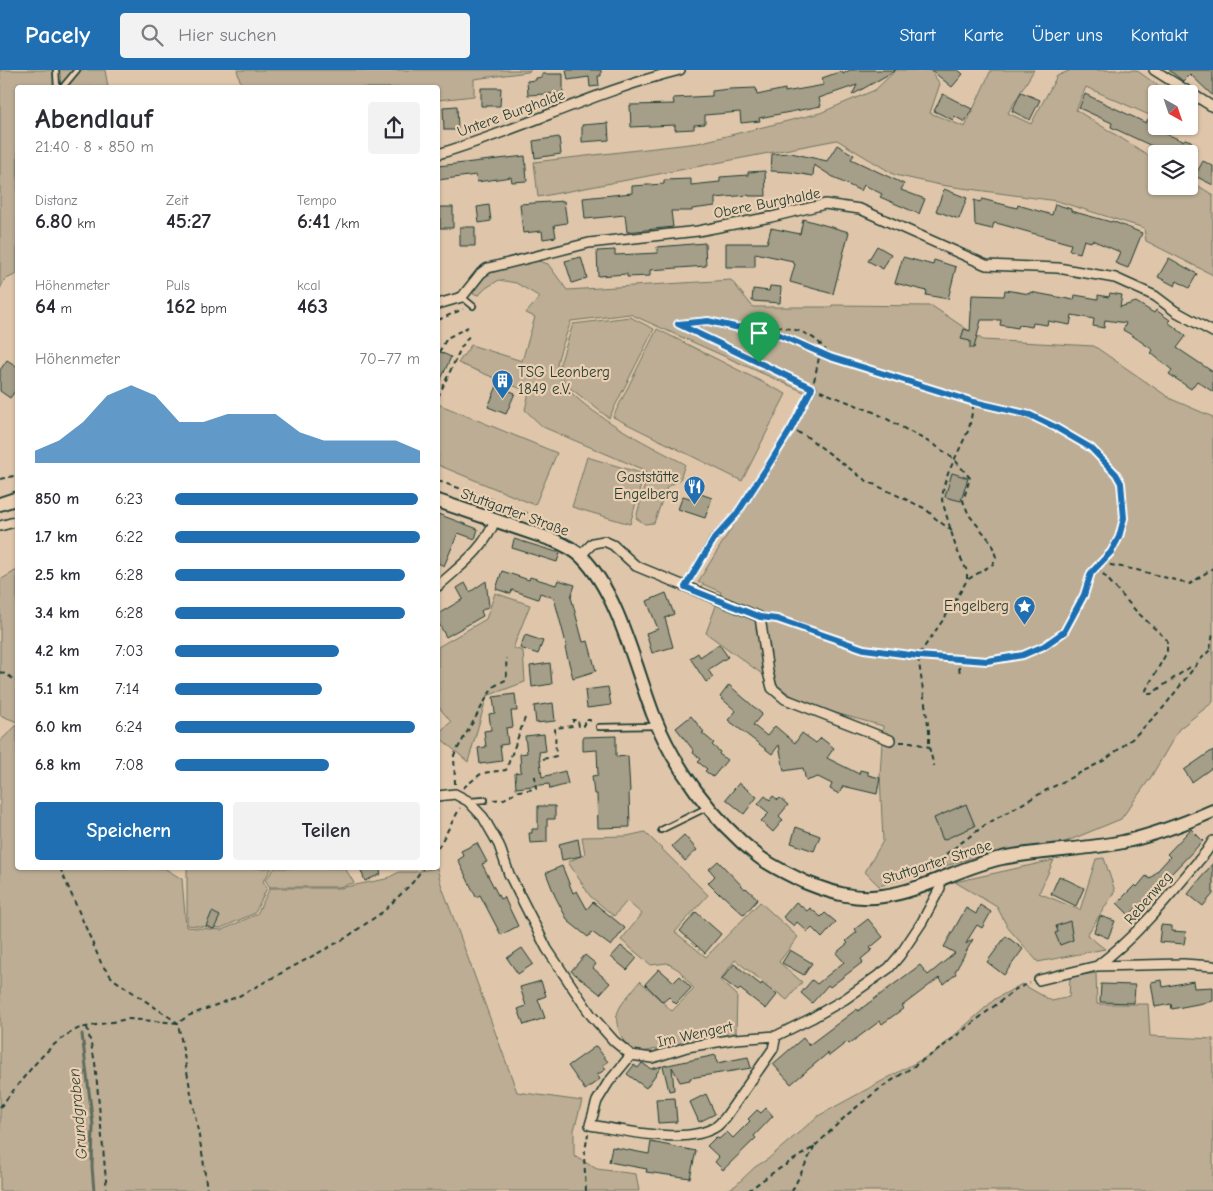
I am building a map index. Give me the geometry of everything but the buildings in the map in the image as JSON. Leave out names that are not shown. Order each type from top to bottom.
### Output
[{"type":"main road","points":[[0,504],[15,499]]},
{"type":"main road","name":"Stuttgarter Straße","points":[[440,502],[553,540],[581,555],[604,586],[658,726],[685,775],[726,827],[758,856],[792,876],[841,895],[863,898],[885,896],[914,888],[1000,858],[1122,842],[1167,830],[1213,811]]},
{"type":"street","name":"Untere Burghalde","points":[[440,153],[478,142],[640,81],[680,70]]},
{"type":"street","points":[[1154,70],[1213,106]]},
{"type":"street","name":"Obere Burghalde","points":[[462,297],[481,273],[488,268],[589,243],[698,231],[825,204],[860,209],[986,265],[1058,268],[1115,278],[1156,296],[1175,311],[1213,332]]},
{"type":"street","points":[[440,303],[462,297]]},
{"type":"street","points":[[440,584],[479,548],[491,532],[494,520]]},
{"type":"street","points":[[0,526],[15,522]]},
{"type":"street","name":"Stuttgarter Straße","points":[[581,555],[593,542],[604,541],[613,546],[636,566],[760,617]]},
{"type":"street","points":[[760,617],[772,688],[785,699],[890,740]]},
{"type":"street","points":[[440,796],[455,794],[466,801],[483,817],[499,845],[509,874],[556,964],[591,1015],[614,1041],[631,1055],[608,1083],[597,1101],[590,1125],[675,1136],[696,1134],[716,1127],[725,1118],[773,1049],[776,1036]]},
{"type":"street","name":"Rebenweg","points":[[1097,966],[1115,953],[1133,935],[1206,852],[1213,841]]},
{"type":"street","name":"Im Wengert","points":[[631,1055],[652,1058],[687,1047],[735,1039],[776,1036],[805,1022],[845,999],[889,968],[910,941],[936,897],[940,888],[940,878]]},
{"type":"street","points":[[1039,980],[1097,966],[1183,964],[1213,966]]},
{"type":"lane","points":[[56,70],[57,85]]},
{"type":"lane","points":[[64,85],[77,70]]},
{"type":"lane","points":[[462,297],[473,306]]},
{"type":"lane","points":[[678,324],[708,321],[735,327],[754,328]]},
{"type":"lane","points":[[685,587],[714,539],[736,515],[791,429],[812,388]]},
{"type":"lane","points":[[599,727],[658,726]]},
{"type":"lane","points":[[466,801],[485,800]]},
{"type":"lane","points":[[660,830],[709,807]]},
{"type":"path","points":[[440,319],[473,306]]},
{"type":"path","points":[[678,324],[812,388],[876,413],[936,446],[954,459],[970,478],[963,501],[969,515],[991,542],[996,557],[993,564],[967,580]]},
{"type":"path","points":[[754,328],[766,325],[802,332],[820,342],[830,357]]},
{"type":"path","points":[[775,326],[777,333]]},
{"type":"path","points":[[440,350],[447,338],[468,327]]},
{"type":"path","points":[[754,328],[777,333],[830,357],[974,402],[1030,415],[1055,427],[1091,448],[1116,474],[1121,483],[1124,518],[1119,537],[1111,552],[1091,573],[1084,595],[1064,632],[1044,646],[1023,655],[987,661],[918,656],[864,649],[777,619],[760,617]]},
{"type":"path","points":[[440,393],[461,348],[469,336]]},
{"type":"path","points":[[812,388],[820,353],[820,342]]},
{"type":"path","points":[[934,766],[929,747],[929,731],[918,656],[952,607],[967,580],[967,571],[956,548],[942,500],[944,485],[969,429],[974,402]]},
{"type":"path","points":[[791,429],[806,436],[865,480],[926,508],[935,518],[952,531]]},
{"type":"path","points":[[0,480],[15,475]]},
{"type":"path","points":[[440,482],[545,520],[570,534]]},
{"type":"path","points":[[1101,563],[1190,584],[1213,568]]},
{"type":"path","points":[[1097,567],[1136,611],[1167,640],[1167,652],[1146,690],[1147,694],[1151,694],[1190,666],[1194,668]]},
{"type":"path","points":[[1210,650],[1213,634]]},
{"type":"path","points":[[940,878],[938,860],[985,825],[1045,791],[1106,760],[1133,738],[1164,708],[1194,668],[1213,647]]},
{"type":"path","points":[[455,794],[454,755],[493,687],[507,679],[506,658]]},
{"type":"path","points":[[958,658],[960,675]]},
{"type":"path","points":[[0,672],[15,681]]},
{"type":"path","points":[[455,794],[482,773],[506,770],[525,718]]},
{"type":"path","points":[[543,760],[556,756],[555,728],[573,726],[573,720],[578,720],[579,726],[584,726],[584,720],[590,720],[590,727],[599,727]]},
{"type":"path","points":[[890,740],[911,742],[929,747]]},
{"type":"path","points":[[485,800],[504,799],[518,792],[536,789],[535,776]]},
{"type":"path","points":[[440,845],[466,801]]},
{"type":"path","points":[[61,870],[102,965],[113,979],[178,1023],[197,1122],[207,1191]]},
{"type":"path","points":[[0,1107],[50,1048],[72,1031],[87,1026],[128,1019],[178,1023],[188,1016],[239,996],[344,938],[384,911],[413,882],[422,870]]},
{"type":"path","points":[[748,1191],[814,1147],[848,1114],[882,1087],[938,1051],[1016,989],[1039,980]]},
{"type":"path","points":[[87,1026],[95,1062],[107,1191]]},
{"type":"path","points":[[586,1191],[584,1156],[590,1125]]},
{"type":"path","points":[[792,1191],[814,1147]]},
{"type":"shaded area","points":[[0,70],[105,70],[108,85],[15,85],[15,275],[4,280],[0,289]]},
{"type":"shaded area","points":[[237,70],[531,70],[528,72],[474,79],[474,96],[440,100],[440,85],[241,85]]},
{"type":"shaded area","points":[[896,70],[930,70],[940,84],[930,113],[965,127],[991,70],[1034,70],[1008,113],[1031,124],[1057,76],[1071,70],[1136,70],[1157,85],[1148,85],[1148,114],[1086,87],[1076,110],[1148,155],[1148,195],[1198,195],[1198,186],[1213,195],[1213,275],[1146,241],[1144,228],[1057,201],[940,185],[895,175],[837,140],[538,197],[534,162],[698,143],[820,113],[875,90]]},
{"type":"shaded area","points":[[539,261],[548,264],[567,290],[731,280],[753,307],[831,307],[832,305],[932,306],[983,340],[1094,346],[1171,399],[1213,417],[1213,702],[1179,729],[1151,777],[1121,819],[1053,847],[975,857],[879,886],[865,872],[883,841],[880,775],[883,726],[803,704],[706,633],[721,592],[698,582],[813,396],[630,314],[571,321],[557,366],[561,379],[572,394],[610,422],[685,464],[680,480],[667,487],[654,523],[645,524],[636,518],[647,477],[644,470],[543,427],[525,410],[529,392],[458,363],[471,345],[522,361],[535,317],[526,313],[540,297],[516,283],[499,280],[479,295],[473,294],[479,278],[498,269]]},
{"type":"shaded area","points":[[630,317],[654,329],[609,418],[565,384],[559,367],[573,324]]},
{"type":"shaded area","points":[[657,329],[786,394],[742,481],[613,417]]},
{"type":"shaded area","points":[[440,405],[557,453],[535,505],[440,466]]},
{"type":"shaded area","points":[[587,457],[644,474],[630,524],[572,507]]},
{"type":"shaded area","points":[[15,571],[15,721],[0,715],[0,580]]},
{"type":"shaded area","points":[[495,593],[530,605],[513,648],[523,651],[525,682],[487,696],[468,762],[440,738],[440,731],[451,722],[440,708],[440,646],[486,619]]},
{"type":"shaded area","points":[[15,727],[15,870],[167,870],[182,879],[186,927],[222,930],[257,914],[270,888],[340,888],[386,879],[399,872],[438,870],[517,1092],[582,1101],[574,1130],[574,1156],[597,1169],[636,1174],[639,1191],[0,1191],[0,741]]},
{"type":"shaded area","points":[[645,832],[708,895],[675,932],[706,957],[760,902],[798,937],[779,962],[802,982],[787,1000],[735,960],[720,980],[737,995],[736,1033],[642,1052],[629,1051],[622,1038],[618,1029],[617,1014],[620,1007],[640,981],[672,1011],[694,989],[679,970],[667,963],[651,965],[621,940],[642,914],[627,901],[614,916],[590,896],[568,862],[585,854],[582,837],[627,836]]},
{"type":"shaded area","points":[[1104,858],[1115,891],[1087,935],[1105,949],[1038,962],[1008,928],[997,907],[955,882],[1054,860],[1039,893],[1080,910],[1096,859]]},
{"type":"shaded area","points":[[187,870],[271,870],[263,881],[267,888],[255,913],[221,928],[187,925]]},
{"type":"shaded area","points":[[273,870],[346,870],[354,883],[339,887],[270,887],[265,880]]},
{"type":"shaded area","points":[[1096,973],[1097,1004],[1148,1004],[1150,1036],[1213,1039],[1213,1191],[725,1191],[735,1186],[755,1167],[768,1159],[818,1116],[937,1051],[995,999],[1022,984],[1052,1001],[1069,997],[1070,977]]},
{"type":"waterway","name":"Grundgraben","points":[[82,1034],[93,1125],[92,1167],[94,1191]]},
{"type":"place","name":"TSG Leonberg 1849 e.V.","points":[[502,400]]},
{"type":"place","name":"Gaststätte Engelberg","points":[[695,505]]},
{"type":"place","name":"Engelberg","points":[[1025,625]]},
{"type":"route","points":[[708,321],[735,327],[768,330],[830,357],[974,402],[1030,415],[1091,448],[1116,474],[1121,483],[1124,518],[1119,537],[1111,552],[1091,573],[1084,595],[1064,632],[1044,646],[1023,655],[987,661],[918,656],[864,649],[777,619],[760,617],[685,587],[714,539],[736,515],[768,466],[791,429],[812,388],[759,363],[678,324],[708,321]]}]
